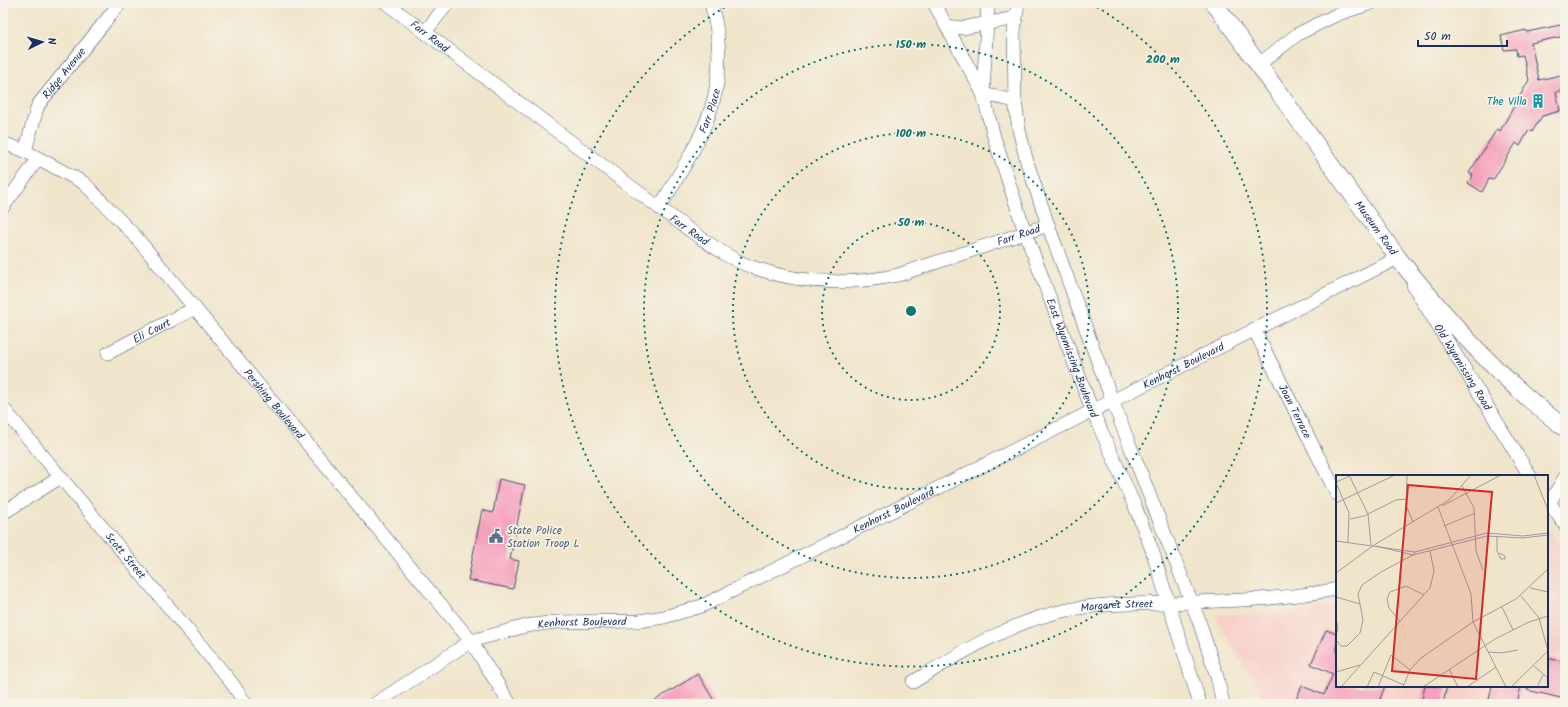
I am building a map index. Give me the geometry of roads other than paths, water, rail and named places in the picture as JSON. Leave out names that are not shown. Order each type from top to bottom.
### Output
[{"type":"main road","name":"Museum Road","points":[[1214,3],[1398,258],[1476,350],[1540,410],[1565,428]]},
{"type":"street","name":"Ridge Avenue","points":[[25,151],[38,105],[120,3]]},
{"type":"street","name":"Farr Road","points":[[386,3],[659,208],[722,253],[746,265],[777,275],[815,282],[840,283],[867,281],[898,275],[1048,225]]},
{"type":"street","points":[[425,32],[448,3]]},
{"type":"street","name":"Farr Place","points":[[659,208],[704,132],[716,93],[719,54],[715,18],[711,3]]},
{"type":"street","points":[[934,3],[983,94],[1015,101]]},
{"type":"street","name":"East Wyomissing Boulevard","points":[[988,3],[983,94],[994,137],[1025,232],[1092,410],[1136,509],[1152,550],[1168,603],[1186,654],[1200,704]]},
{"type":"street","name":"East Wyomissing Boulevard","points":[[1018,3],[1013,62],[1015,101],[1019,130],[1027,162],[1048,225],[1112,400],[1206,641],[1223,704]]},
{"type":"street","points":[[1258,65],[1305,30],[1338,14],[1371,3]]},
{"type":"street","points":[[946,26],[962,28],[1016,18]]},
{"type":"street","name":"Pershing Boulevard","points":[[3,143],[25,151],[84,183],[135,236],[471,641],[510,704]]},
{"type":"street","points":[[3,207],[38,158]]},
{"type":"street","name":"Kenhorst Boulevard","points":[[375,704],[471,641],[526,626],[556,622],[639,621],[669,616],[702,606],[1398,258]]},
{"type":"street","name":"Old Wyomissing Road","points":[[1398,258],[1431,317],[1529,475]]},
{"type":"street","name":"Eli Court","points":[[108,353],[195,308]]},
{"type":"street","name":"Joan Terrace","points":[[1254,329],[1336,492]]},
{"type":"street","name":"Scott Street","points":[[3,408],[231,682],[246,704]]},
{"type":"street","points":[[3,513],[61,477]]},
{"type":"street","points":[[1565,477],[1548,501],[1565,525]]},
{"type":"street","name":"Margaret Street","points":[[913,682],[994,635],[1039,617],[1069,610],[1114,603],[1168,603],[1284,596],[1336,588]]},
{"type":"place","name":"The Villa","points":[[1538,101]]},
{"type":"place","name":"State Police Station Troop L","points":[[496,536]]}]
